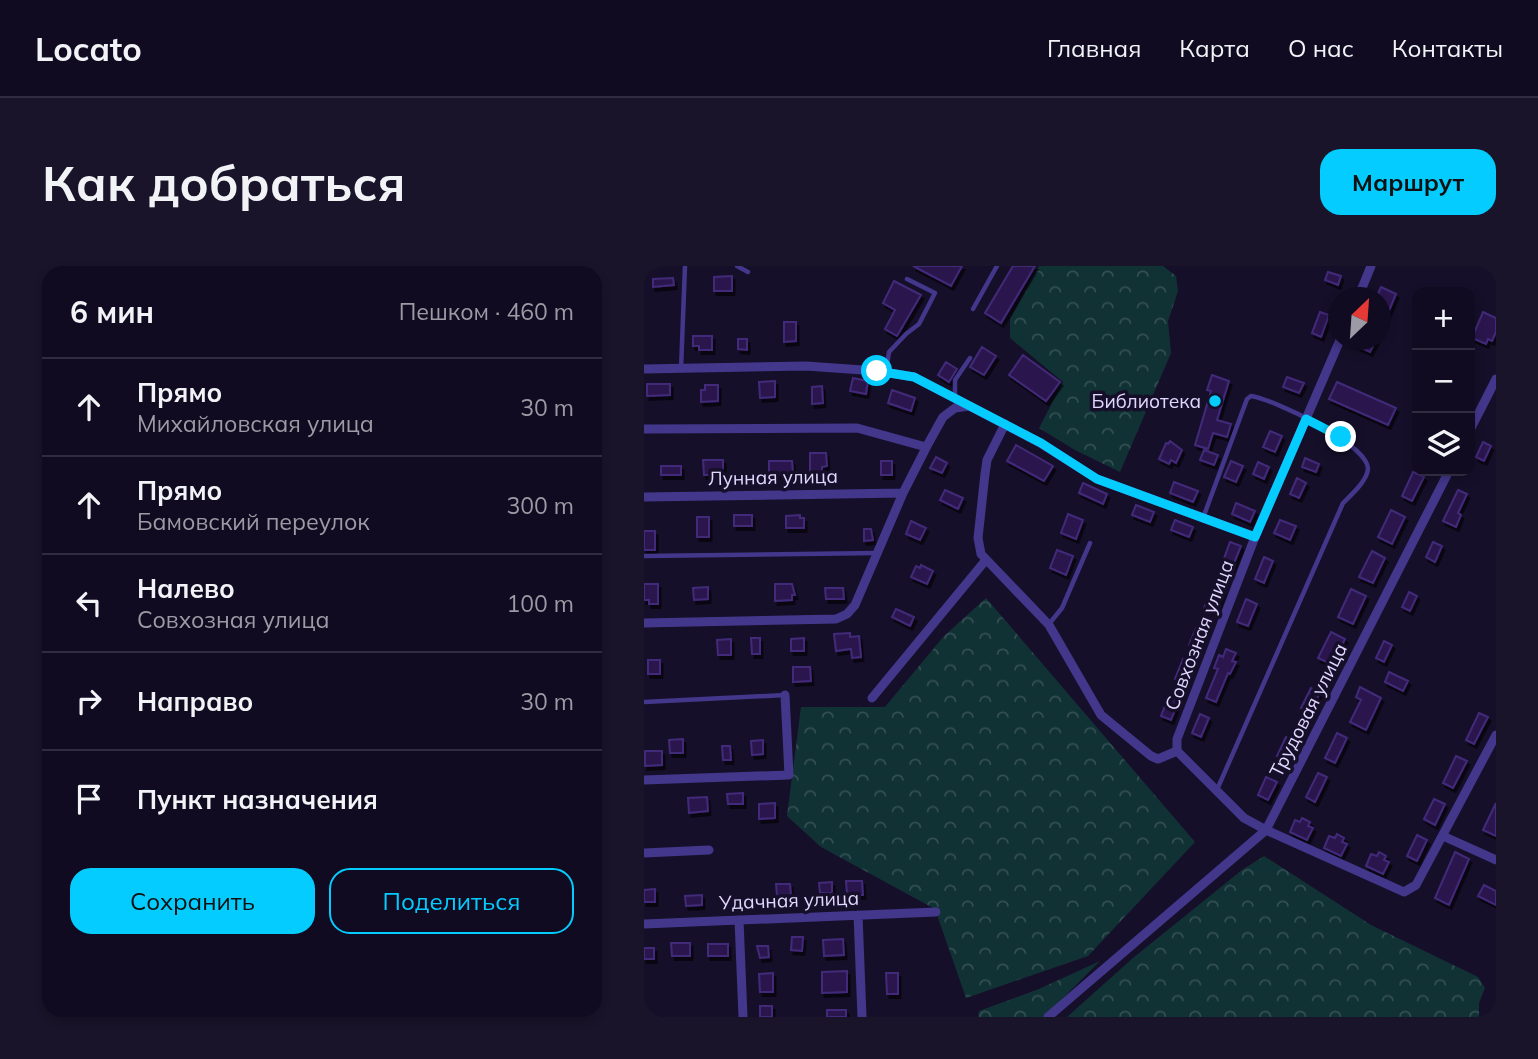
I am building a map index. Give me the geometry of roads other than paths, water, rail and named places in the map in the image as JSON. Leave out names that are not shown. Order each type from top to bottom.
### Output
[{"type":"street","points":[[1362,287],[1371,266]]},
{"type":"street","name":"Совхозная улица","points":[[1177,751],[1177,739],[1255,537],[1336,350]]},
{"type":"street","points":[[644,369],[806,366],[914,377],[1059,453],[1097,479],[1255,537]]},
{"type":"street","points":[[1475,420],[1496,379]]},
{"type":"street","points":[[644,623],[836,619],[847,614],[855,605],[904,493],[943,417],[955,408],[970,405]]},
{"type":"street","points":[[1005,424],[987,460],[978,538],[985,561],[1049,625],[1106,721],[1150,756],[1158,759],[1177,751],[1216,793],[1244,818],[1404,892],[1416,885],[1496,734]]},
{"type":"street","points":[[644,429],[857,428],[926,447]]},
{"type":"street","name":"Трудовая улица","points":[[1266,830],[1446,476]]},
{"type":"street","name":"Лунная улица","points":[[644,497],[904,493]]},
{"type":"street","points":[[872,698],[985,561]]},
{"type":"street","points":[[644,780],[789,775],[785,695]]},
{"type":"street","points":[[1048,1017],[1266,830]]},
{"type":"street","points":[[1443,836],[1496,860]]},
{"type":"street","points":[[644,853],[709,850]]},
{"type":"street","name":"Удачная улица","points":[[644,923],[936,912]]},
{"type":"street","points":[[858,915],[862,1017]]},
{"type":"street","points":[[739,920],[743,1017]]},
{"type":"lane","points":[[681,369],[685,266]]},
{"type":"lane","points":[[737,266],[748,272]]},
{"type":"lane","points":[[973,309],[997,266]]},
{"type":"lane","points":[[886,373],[889,352],[919,324],[935,293],[907,279]]},
{"type":"lane","points":[[954,398],[955,380],[970,358]]},
{"type":"lane","points":[[1203,518],[1247,399],[1256,397],[1341,437],[1367,463],[1368,470],[1363,481],[1343,503],[1216,793]]},
{"type":"lane","points":[[1049,625],[1062,608],[1090,543]]},
{"type":"lane","points":[[644,556],[878,552]]},
{"type":"lane","points":[[644,702],[785,695]]},
{"type":"place","name":"Библиотека","points":[[1215,401]]}]
